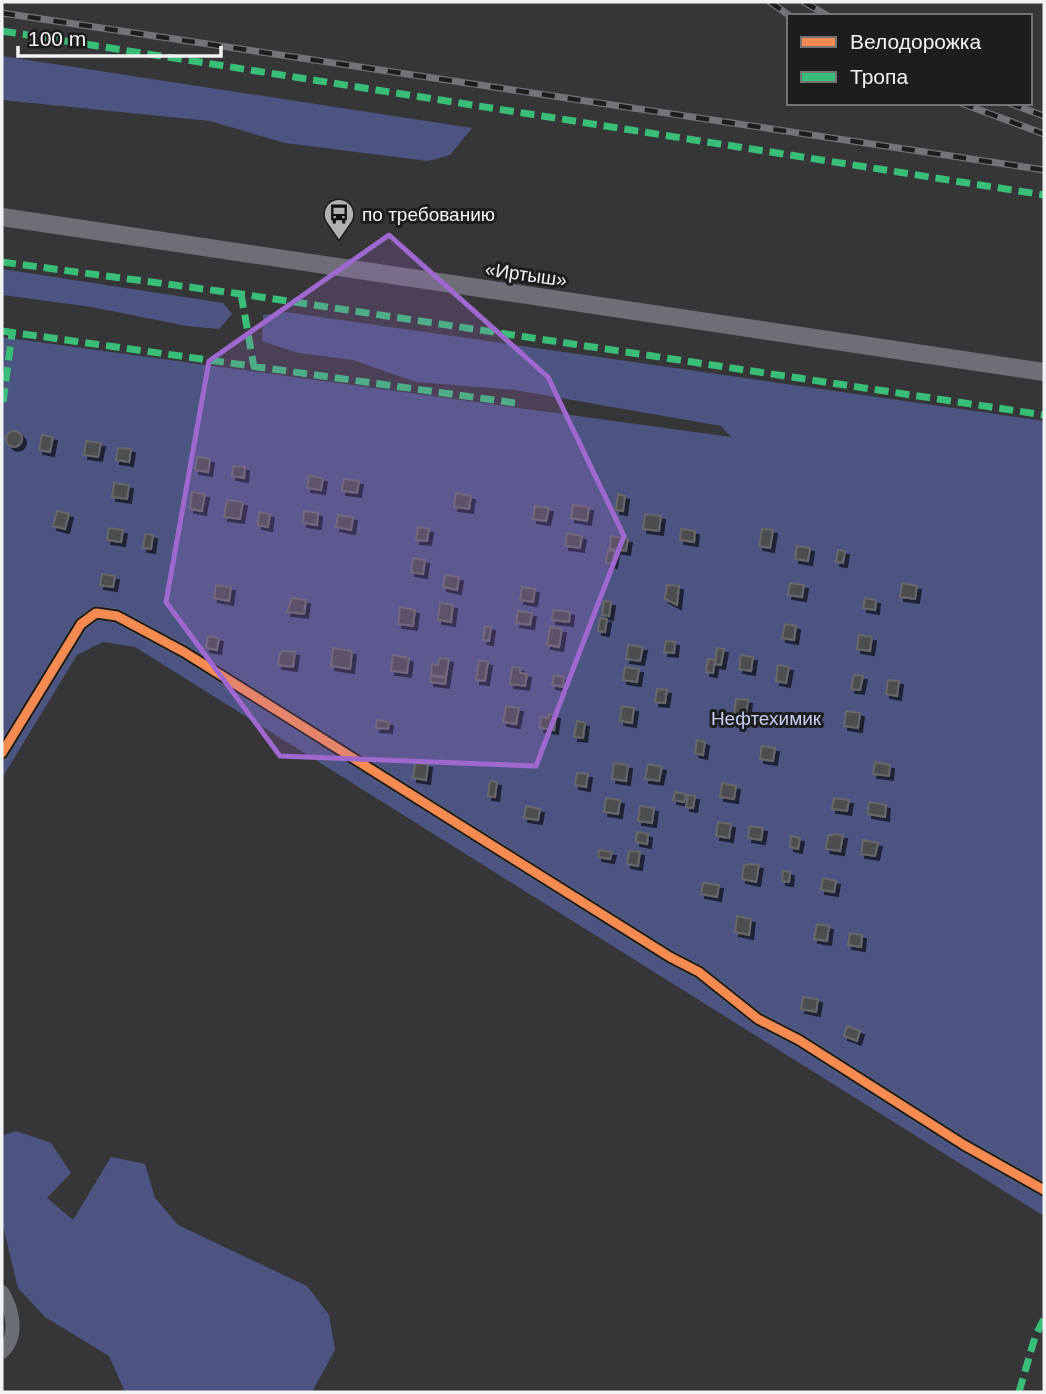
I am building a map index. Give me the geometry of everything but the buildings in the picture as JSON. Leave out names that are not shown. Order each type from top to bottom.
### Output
[{"type":"main road","name":"«Иртыш»","points":[[2,217],[1044,372]]},
{"type":"street","points":[[2,753],[81,624],[96,613],[117,617],[184,652],[670,957],[699,972],[758,1019],[799,1040],[964,1145],[1044,1190]]},
{"type":"street","points":[[2,1292],[11,1313],[13,1327],[10,1340],[2,1352]]},
{"type":"highlighted area","points":[[389,235],[548,377],[624,536],[536,766],[280,756],[166,602],[209,361]]},
{"type":"green space","points":[[2,56],[472,128],[450,155],[428,161],[285,143],[210,121],[2,100]]},
{"type":"green space","points":[[2,269],[223,303],[232,314],[219,329],[2,295]]},
{"type":"green space","name":"Нефтехимик","points":[[286,312],[1044,421],[1044,1216],[135,647],[103,642],[77,655],[2,778],[2,337],[731,437],[721,426],[515,390],[416,382],[353,360],[298,353],[262,341],[263,315]]},
{"type":"green space","points":[[16,1131],[51,1143],[71,1173],[47,1198],[73,1220],[111,1157],[145,1164],[155,1198],[178,1225],[307,1286],[329,1315],[335,1350],[312,1392],[125,1392],[109,1356],[45,1317],[18,1288],[2,1222],[2,1136]]},
{"type":"railway","points":[[770,2],[787,14]]},
{"type":"railway","points":[[804,2],[825,14]]},
{"type":"railway","points":[[2,13],[1044,170]]},
{"type":"railway","points":[[966,105],[1044,134]]},
{"type":"railway","points":[[1014,105],[1044,116]]},
{"type":"marked path","points":[[2,31],[1044,195]]},
{"type":"marked path","points":[[2,262],[241,294],[1044,415]]},
{"type":"marked path","points":[[241,294],[254,367]]},
{"type":"marked path","points":[[2,331],[515,403]]},
{"type":"marked path","points":[[3,402],[12,334]]},
{"type":"marked path","points":[[1019,1392],[1035,1337],[1044,1319]]},
{"type":"cycle path","points":[[2,753],[81,624],[96,613],[117,616],[184,652],[670,957],[699,972],[758,1019],[799,1040],[964,1145],[1044,1190]]},
{"type":"place","name":"по требованию","points":[[339,241]]}]
